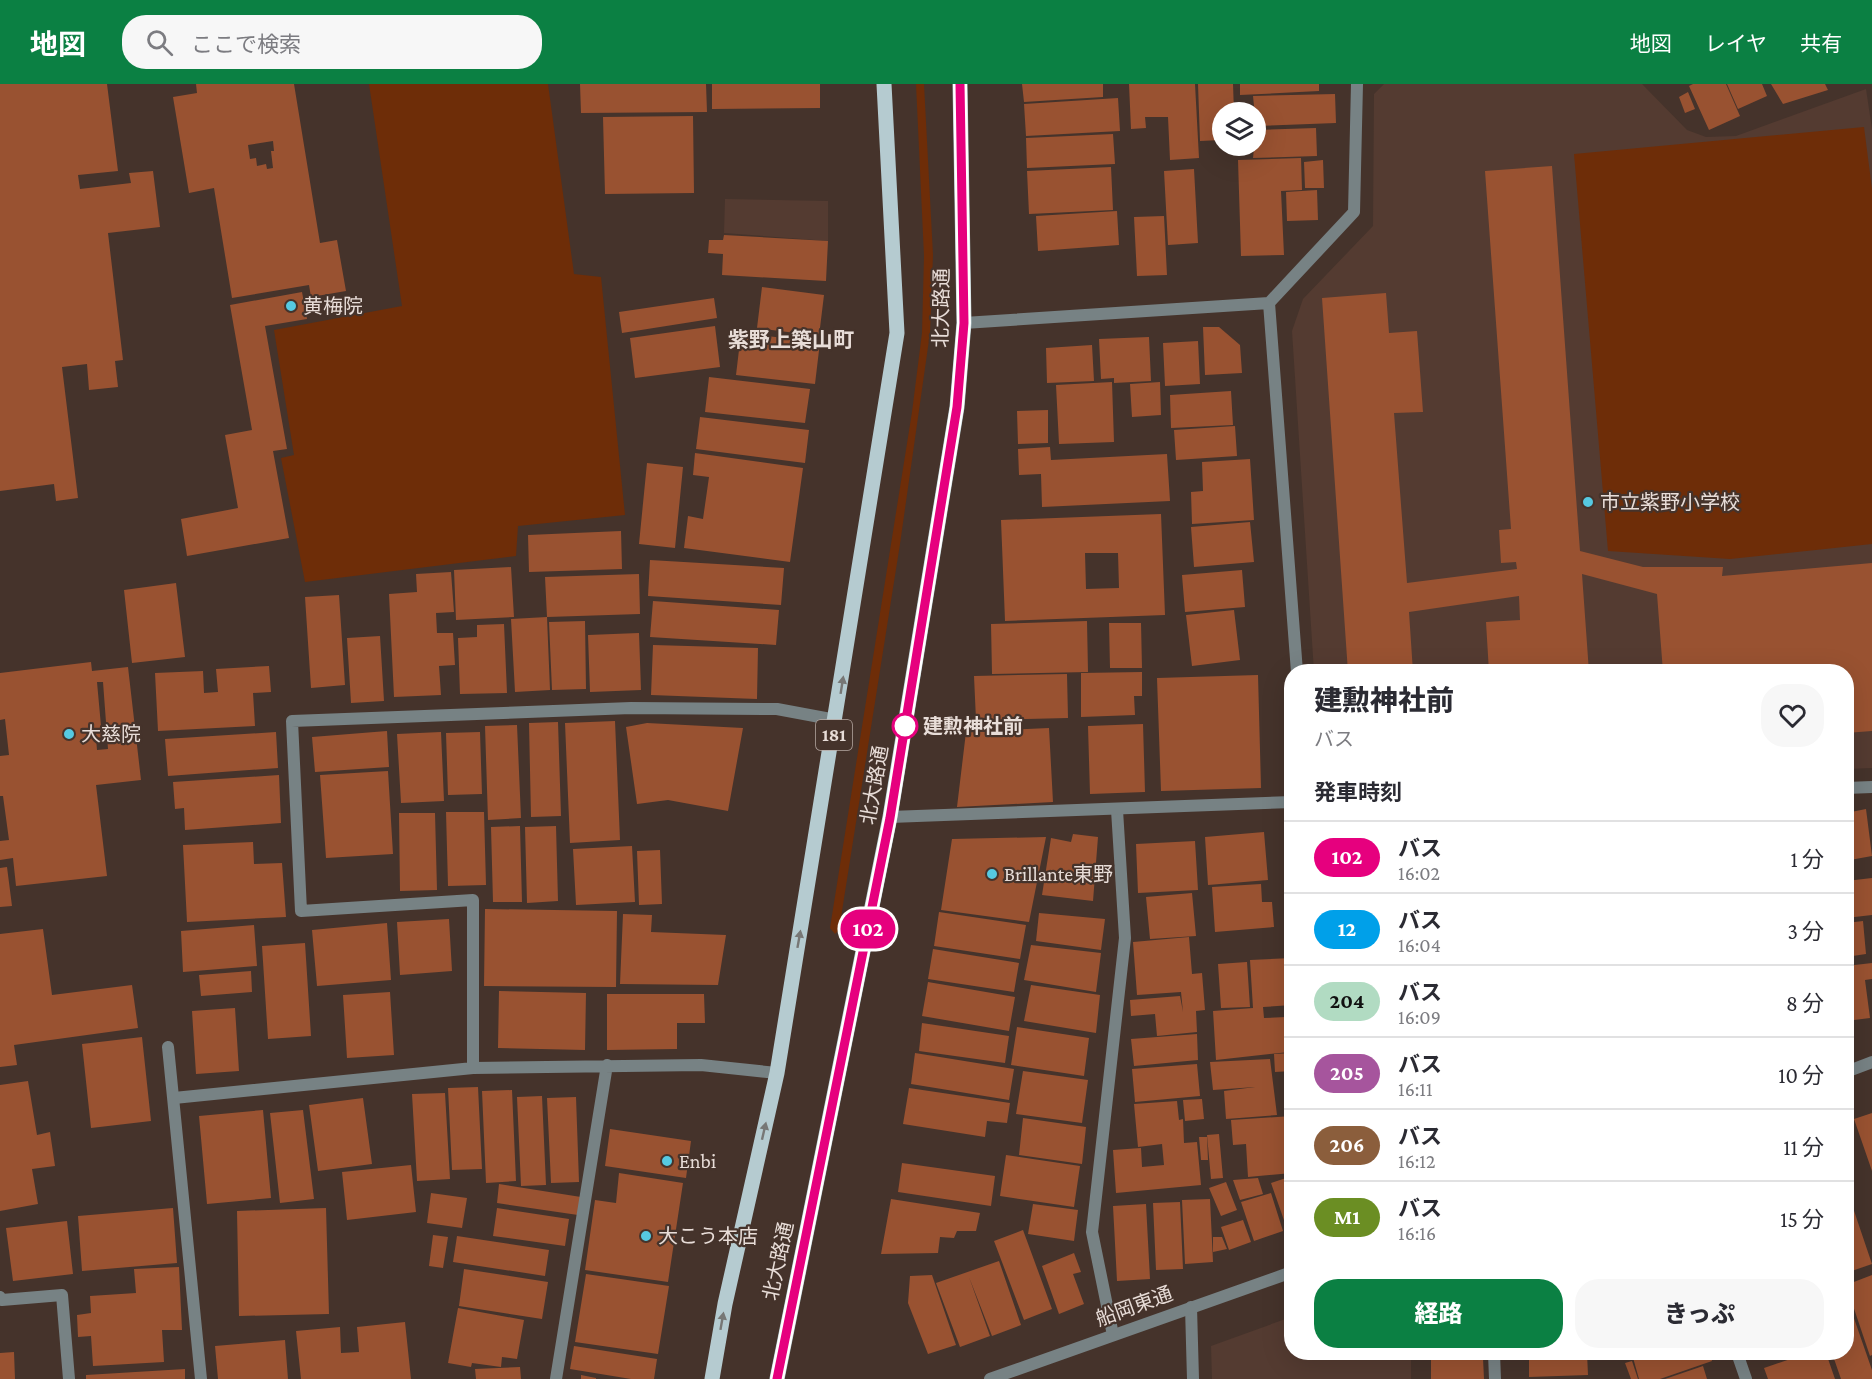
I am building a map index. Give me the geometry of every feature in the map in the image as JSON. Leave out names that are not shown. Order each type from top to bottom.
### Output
[{"type":"main road","name":"181","points":[[712,1379],[725,1304],[777,1073],[897,333],[884,84]]},
{"type":"main road","name":"北大路通","points":[[777,1379],[890,818],[957,407],[964,323],[960,84]]},
{"type":"street","points":[[964,323],[1269,303],[1354,212],[1357,84]]},
{"type":"street","points":[[1269,303],[1296,664]]},
{"type":"street","points":[[473,1068],[473,900],[301,911],[292,721],[631,708],[777,709],[836,720]]},
{"type":"street","points":[[1854,788],[1872,788]]},
{"type":"street","points":[[890,818],[1284,802]]},
{"type":"street","points":[[1113,1335],[1092,1232],[1125,938],[1117,810]]},
{"type":"street","points":[[168,1047],[201,1379]]},
{"type":"street","points":[[1854,1069],[1872,1062]]},
{"type":"street","points":[[556,1379],[607,1065]]},
{"type":"street","points":[[174,1098],[473,1068],[701,1065],[777,1073]]},
{"type":"street","name":"船岡東通","points":[[990,1379],[1284,1275]]},
{"type":"street","points":[[0,1297],[2,1300],[62,1294],[69,1379]]},
{"type":"street","points":[[1191,1307],[1193,1379]]},
{"type":"street","points":[[1494,1360],[1495,1379]]},
{"type":"street","points":[[1739,1360],[1746,1379]]},
{"type":"shaded area","points":[[369,84],[548,84],[574,274],[601,277],[625,515],[518,526],[516,556],[305,582],[281,458],[294,455],[274,330],[402,306]]},
{"type":"shaded area","points":[[916,84],[924,84],[933,255],[930,333],[900,544],[839,930],[835,934],[830,928],[912,412],[922,333],[924,256]]},
{"type":"shaded area","name":"市立紫野小学校","points":[[1384,84],[1642,84],[1687,130],[1706,137],[1736,136],[1866,89],[1872,129],[1872,768],[1854,769],[1854,664],[1313,664],[1292,331],[1303,299],[1373,226],[1374,94]]},
{"type":"shaded area","points":[[1864,127],[1872,189],[1872,544],[1730,559],[1608,551],[1574,154]]},
{"type":"shaded area","points":[[725,199],[828,201],[828,241],[724,233]]},
{"type":"shaded area","points":[[1284,1320],[1284,1360],[1411,1360],[1411,1379],[1212,1379],[1211,1346]]},
{"type":"building","points":[[0,84],[107,84],[118,171],[78,175],[80,189],[131,183],[129,173],[153,171],[160,227],[108,233],[123,360],[115,361],[118,387],[89,390],[87,364],[62,367],[78,498],[56,501],[54,484],[0,491]]},
{"type":"building","points":[[196,84],[294,84],[320,243],[337,240],[346,291],[311,297],[309,285],[232,298],[214,188],[189,193],[173,97],[197,93]],"holes":[[[273,141],[274,151],[271,151],[273,168],[267,169],[266,164],[257,166],[256,158],[250,159],[248,145]]]},
{"type":"building","points":[[580,84],[706,84],[707,112],[581,113]]},
{"type":"building","points":[[712,84],[820,84],[820,108],[712,109]]},
{"type":"building","points":[[1022,84],[1103,84],[1103,97],[1024,102]]},
{"type":"building","points":[[1129,84],[1195,84],[1199,158],[1170,160],[1168,117],[1145,117],[1146,128],[1131,129]]},
{"type":"building","points":[[1198,84],[1233,84],[1234,102],[1212,102],[1212,140],[1200,141]]},
{"type":"building","points":[[1240,84],[1319,84],[1319,91],[1240,95]]},
{"type":"building","points":[[1726,84],[1740,116],[1709,130],[1689,86]]},
{"type":"building","points":[[1727,84],[1762,84],[1767,96],[1738,109]]},
{"type":"building","points":[[1771,84],[1825,84],[1828,90],[1783,104]]},
{"type":"building","points":[[1688,92],[1695,109],[1685,113],[1679,97]]},
{"type":"building","points":[[1335,94],[1336,123],[1266,126],[1266,102],[1254,102],[1253,96]]},
{"type":"building","points":[[1118,98],[1120,131],[1026,136],[1024,104]]},
{"type":"building","points":[[693,116],[694,193],[605,194],[603,117]]},
{"type":"building","points":[[1316,128],[1317,156],[1253,158],[1253,156],[1266,156],[1266,130]]},
{"type":"building","points":[[1113,134],[1115,164],[1027,168],[1026,138]]},
{"type":"building","points":[[1301,158],[1302,190],[1281,191],[1284,255],[1241,256],[1238,160]]},
{"type":"building","points":[[1323,160],[1324,188],[1305,188],[1304,162]]},
{"type":"building","points":[[1552,166],[1580,551],[1643,567],[1723,567],[1722,576],[1872,563],[1872,731],[1854,732],[1854,664],[1662,664],[1657,594],[1582,574],[1588,664],[1489,664],[1486,622],[1520,620],[1519,596],[1409,612],[1412,664],[1347,664],[1322,298],[1386,293],[1389,333],[1417,331],[1423,412],[1394,413],[1407,583],[1517,569],[1516,562],[1501,563],[1499,530],[1511,529],[1485,171]]},
{"type":"building","points":[[1111,167],[1113,210],[1029,214],[1027,171]]},
{"type":"building","points":[[1194,169],[1198,243],[1168,245],[1164,171]]},
{"type":"building","points":[[1317,190],[1318,220],[1287,221],[1286,192]]},
{"type":"building","points":[[1117,211],[1119,245],[1038,251],[1036,216]]},
{"type":"building","points":[[1164,216],[1167,275],[1137,276],[1134,217]]},
{"type":"building","points":[[724,235],[828,241],[826,281],[722,275],[723,254],[708,253],[709,240],[723,240]]},
{"type":"building","points":[[762,287],[824,295],[819,336],[757,328]]},
{"type":"building","points":[[302,292],[307,319],[265,326],[287,449],[273,451],[289,538],[187,556],[181,519],[238,508],[225,435],[252,430],[230,305]]},
{"type":"building","points":[[714,298],[717,318],[622,333],[619,312]]},
{"type":"building","points":[[715,326],[720,367],[635,378],[630,338]]},
{"type":"building","points":[[1203,327],[1219,327],[1240,345],[1242,373],[1205,375]]},
{"type":"building","points":[[741,333],[820,342],[815,384],[736,375]]},
{"type":"building","points":[[1149,337],[1151,381],[1114,383],[1114,378],[1101,379],[1099,339]]},
{"type":"building","points":[[1198,341],[1200,384],[1165,386],[1163,343]]},
{"type":"building","points":[[1092,345],[1094,381],[1047,383],[1046,348]]},
{"type":"building","points":[[709,377],[810,389],[805,423],[705,412]]},
{"type":"building","points":[[1112,382],[1114,442],[1059,444],[1056,385]]},
{"type":"building","points":[[1160,382],[1161,415],[1132,417],[1130,384]]},
{"type":"building","points":[[1231,391],[1233,425],[1171,428],[1170,395]]},
{"type":"building","points":[[1048,410],[1048,443],[1018,444],[1017,411]]},
{"type":"building","points":[[700,417],[809,430],[805,463],[696,449]]},
{"type":"building","points":[[1235,426],[1237,456],[1176,460],[1174,430]]},
{"type":"building","points":[[1050,447],[1051,460],[1167,454],[1170,501],[1042,507],[1041,474],[1019,475],[1018,449]]},
{"type":"building","points":[[695,453],[803,468],[790,562],[684,548],[688,516],[703,519],[709,477],[693,475]]},
{"type":"building","points":[[1250,459],[1254,520],[1192,524],[1191,492],[1203,491],[1202,462]]},
{"type":"building","points":[[647,463],[683,467],[675,548],[639,544]]},
{"type":"building","points":[[1161,514],[1165,615],[1005,621],[1001,520]],"holes":[[[1085,553],[1118,553],[1119,588],[1086,589]]]},
{"type":"building","points":[[1250,522],[1254,562],[1194,567],[1191,527]]},
{"type":"building","points":[[621,531],[622,569],[529,572],[528,535]]},
{"type":"building","points":[[650,560],[784,568],[781,605],[648,596]]},
{"type":"building","points":[[511,567],[514,617],[456,620],[454,570]]},
{"type":"building","points":[[1242,570],[1245,607],[1185,612],[1182,575]]},
{"type":"building","points":[[451,572],[454,612],[436,613],[437,633],[453,633],[455,665],[439,666],[441,695],[394,697],[389,594],[417,592],[416,574]]},
{"type":"building","points":[[639,574],[640,614],[547,617],[545,577]]},
{"type":"building","points":[[176,583],[185,657],[132,663],[124,590]]},
{"type":"building","points":[[339,595],[345,685],[311,688],[305,597]]},
{"type":"building","points":[[653,601],[779,610],[776,645],[650,637]]},
{"type":"building","points":[[1234,610],[1240,660],[1192,666],[1186,615]]},
{"type":"building","points":[[547,617],[550,690],[515,692],[511,619]]},
{"type":"building","points":[[585,621],[586,689],[552,690],[549,622]]},
{"type":"building","points":[[1087,621],[1088,672],[992,674],[991,624]]},
{"type":"building","points":[[1109,623],[1141,623],[1142,668],[1110,668]]},
{"type":"building","points":[[504,624],[507,693],[460,694],[458,638],[477,637],[477,625]]},
{"type":"building","points":[[639,633],[641,690],[590,692],[588,635]]},
{"type":"building","points":[[380,636],[384,701],[351,703],[347,638]]},
{"type":"building","points":[[653,645],[758,648],[757,699],[651,695]]},
{"type":"building","points":[[91,662],[92,671],[128,667],[141,780],[96,785],[107,876],[16,886],[13,858],[0,860],[0,841],[9,840],[3,796],[0,796],[0,756],[9,755],[5,719],[0,720],[0,673]],"holes":[[[97,682],[103,682],[108,749],[97,750],[96,738],[102,737]]]},
{"type":"building","points":[[269,666],[271,692],[253,693],[255,726],[158,731],[155,673],[203,671],[204,693],[218,692],[216,669]]},
{"type":"building","points":[[1142,672],[1142,696],[1134,696],[1135,715],[1081,717],[1081,673]]},
{"type":"building","points":[[1067,674],[1068,718],[976,720],[974,676]]},
{"type":"building","points":[[1258,675],[1261,788],[1161,791],[1157,678]]},
{"type":"building","points":[[615,721],[620,840],[570,843],[565,723]]},
{"type":"building","points":[[558,722],[561,816],[531,817],[529,723]]},
{"type":"building","points":[[647,723],[743,728],[728,811],[668,800],[637,804],[626,727]]},
{"type":"building","points":[[1143,724],[1145,792],[1090,794],[1088,726]]},
{"type":"building","points":[[517,725],[521,818],[488,820],[485,726]]},
{"type":"building","points":[[1049,728],[1053,802],[957,807],[966,732]]},
{"type":"building","points":[[387,731],[389,767],[315,772],[312,737]]},
{"type":"building","points":[[276,732],[278,768],[168,776],[165,739]]},
{"type":"building","points":[[441,732],[444,801],[401,803],[397,734]]},
{"type":"building","points":[[480,732],[482,794],[448,795],[446,733]]},
{"type":"building","points":[[388,771],[393,854],[326,858],[320,775]]},
{"type":"building","points":[[279,775],[281,823],[185,830],[184,808],[175,809],[173,782]]},
{"type":"building","points":[[1866,809],[1872,856],[1854,859],[1854,811]]},
{"type":"building","points":[[446,812],[484,812],[486,885],[448,886]]},
{"type":"building","points":[[399,813],[435,813],[437,890],[400,891]]},
{"type":"building","points":[[520,826],[522,902],[493,902],[491,827]]},
{"type":"building","points":[[556,826],[558,901],[527,903],[525,827]]},
{"type":"building","points":[[1264,832],[1268,880],[1208,885],[1205,837]]},
{"type":"building","points":[[1073,834],[1098,837],[1093,901],[1042,895],[1051,838],[1071,842]]},
{"type":"building","name":"Brillante東野","points":[[1046,837],[1029,922],[941,910],[952,839]]},
{"type":"building","points":[[1195,841],[1198,890],[1138,893],[1136,844]]},
{"type":"building","points":[[253,842],[254,864],[282,863],[286,917],[187,922],[183,845]]},
{"type":"building","points":[[632,846],[635,902],[576,905],[573,849]]},
{"type":"building","points":[[660,850],[662,904],[639,905],[637,851]]},
{"type":"building","points":[[7,867],[12,906],[0,907],[0,868]]},
{"type":"building","points":[[1872,878],[1872,915],[1854,917],[1854,880]]},
{"type":"building","points":[[1261,884],[1262,902],[1272,902],[1274,927],[1215,932],[1212,887]]},
{"type":"building","points":[[1192,893],[1196,936],[1150,939],[1146,897]]},
{"type":"building","points":[[485,909],[617,911],[616,987],[484,986]]},
{"type":"building","points":[[939,912],[1026,925],[1020,959],[934,946]]},
{"type":"building","points":[[1039,913],[1105,919],[1101,950],[1036,941]]},
{"type":"building","points":[[623,914],[652,915],[651,932],[726,935],[718,985],[620,984]]},
{"type":"building","points":[[449,919],[452,971],[400,975],[397,922]]},
{"type":"building","points":[[1863,921],[1866,954],[1854,956],[1854,922]]},
{"type":"building","points":[[387,923],[391,980],[317,986],[312,930]]},
{"type":"building","points":[[254,925],[257,966],[183,972],[181,931]]},
{"type":"building","points":[[43,929],[52,995],[132,985],[138,1028],[14,1045],[17,1065],[0,1067],[0,934]]},
{"type":"building","points":[[1189,937],[1192,974],[1202,973],[1205,1010],[1196,1011],[1197,1032],[1157,1036],[1155,1014],[1131,1016],[1130,1000],[1180,996],[1183,1012],[1181,992],[1137,995],[1133,942]]},
{"type":"building","points":[[305,943],[311,1036],[268,1039],[262,946]]},
{"type":"building","points":[[1031,945],[1101,953],[1096,992],[1024,980]]},
{"type":"building","points":[[933,949],[1019,963],[1014,992],[928,979]]},
{"type":"building","points":[[1284,958],[1284,1006],[1263,1007],[1264,1018],[1284,1017],[1284,1053],[1216,1060],[1213,1011],[1253,1008],[1250,960]]},
{"type":"building","points":[[1247,962],[1250,1007],[1221,1008],[1218,964]]},
{"type":"building","points":[[1872,963],[1872,979],[1865,980],[1870,1018],[1854,1020],[1854,965]]},
{"type":"building","points":[[251,971],[252,992],[201,996],[199,975]]},
{"type":"building","points":[[928,982],[1015,997],[1009,1031],[922,1016]]},
{"type":"building","points":[[1031,985],[1100,995],[1096,1033],[1024,1021]]},
{"type":"building","points":[[499,991],[586,993],[585,1050],[498,1048]]},
{"type":"building","points":[[390,992],[394,1055],[347,1058],[343,995]]},
{"type":"building","points":[[607,994],[704,994],[705,1023],[677,1023],[677,1049],[607,1050]]},
{"type":"building","points":[[235,1008],[239,1071],[196,1074],[192,1011]]},
{"type":"building","points":[[922,1023],[1009,1036],[1005,1063],[919,1051]]},
{"type":"building","points":[[1017,1027],[1089,1038],[1084,1076],[1011,1065]]},
{"type":"building","points":[[1197,1034],[1198,1060],[1134,1066],[1131,1039]]},
{"type":"building","points":[[142,1037],[151,1121],[91,1128],[82,1044]]},
{"type":"building","points":[[915,1053],[1014,1069],[1009,1100],[911,1084]]},
{"type":"building","points":[[1284,1053],[1284,1071],[1275,1072],[1274,1054]]},
{"type":"building","points":[[1270,1059],[1277,1115],[1226,1119],[1224,1091],[1255,1087],[1213,1090],[1210,1062]]},
{"type":"building","points":[[1197,1064],[1200,1096],[1135,1102],[1132,1069]]},
{"type":"building","points":[[1023,1071],[1088,1080],[1082,1123],[1016,1114]]},
{"type":"building","points":[[28,1081],[37,1135],[50,1132],[55,1166],[32,1169],[38,1204],[0,1211],[0,1085]]},
{"type":"building","points":[[478,1087],[482,1169],[452,1170],[448,1088]]},
{"type":"building","points":[[909,1088],[1010,1103],[1007,1123],[987,1121],[985,1137],[903,1124]]},
{"type":"building","points":[[512,1090],[516,1181],[486,1183],[482,1091]]},
{"type":"building","points":[[445,1093],[450,1179],[417,1181],[412,1094]]},
{"type":"building","points":[[542,1096],[546,1185],[521,1186],[517,1097]]},
{"type":"building","points":[[576,1097],[579,1182],[551,1183],[547,1098]]},
{"type":"building","points":[[363,1098],[372,1164],[318,1171],[309,1105]]},
{"type":"building","points":[[1202,1099],[1204,1119],[1185,1121],[1183,1100]]},
{"type":"building","points":[[1177,1101],[1179,1120],[1183,1119],[1184,1143],[1197,1142],[1201,1185],[1116,1193],[1113,1150],[1141,1148],[1142,1167],[1164,1165],[1162,1144],[1138,1147],[1134,1104]]},
{"type":"building","points":[[263,1110],[271,1198],[207,1204],[199,1116]]},
{"type":"building","points":[[303,1110],[314,1199],[280,1203],[270,1113]]},
{"type":"building","points":[[1872,1113],[1872,1171],[1854,1119]]},
{"type":"building","points":[[1284,1117],[1284,1174],[1248,1177],[1246,1144],[1233,1145],[1231,1120]]},
{"type":"building","points":[[1023,1118],[1086,1127],[1082,1164],[1019,1155]]},
{"type":"building","points":[[610,1129],[691,1141],[686,1178],[605,1166]]},
{"type":"building","points":[[1219,1134],[1223,1178],[1211,1179],[1207,1135]]},
{"type":"building","points":[[1199,1137],[1207,1137],[1208,1160],[1201,1160]]},
{"type":"building","points":[[1006,1155],[1080,1166],[1074,1207],[1000,1196]]},
{"type":"building","points":[[902,1163],[995,1176],[991,1206],[898,1192]]},
{"type":"building","points":[[411,1165],[416,1212],[347,1220],[342,1172]]},
{"type":"building","points":[[619,1173],[683,1183],[668,1282],[585,1270],[595,1200],[616,1203]]},
{"type":"building","points":[[1258,1178],[1263,1194],[1240,1200],[1233,1180]]},
{"type":"building","points":[[1284,1179],[1284,1220],[1271,1183]]},
{"type":"building","points":[[1226,1182],[1237,1210],[1221,1216],[1209,1188]]},
{"type":"building","points":[[499,1184],[581,1197],[578,1215],[497,1203]]},
{"type":"building","points":[[431,1193],[467,1198],[462,1228],[427,1223]]},
{"type":"building","points":[[1271,1193],[1283,1231],[1254,1241],[1241,1202]]},
{"type":"building","points":[[891,1199],[980,1213],[976,1231],[957,1231],[954,1238],[940,1237],[938,1253],[881,1254]]},
{"type":"building","points":[[1210,1199],[1213,1262],[1185,1264],[1182,1200]]},
{"type":"building","points":[[1180,1202],[1183,1269],[1156,1270],[1153,1203]]},
{"type":"building","points":[[1033,1204],[1078,1210],[1074,1241],[1028,1234]]},
{"type":"building","points":[[1146,1204],[1150,1279],[1117,1281],[1113,1206]]},
{"type":"building","points":[[173,1208],[177,1263],[82,1271],[78,1216]]},
{"type":"building","points":[[326,1208],[329,1314],[239,1316],[237,1211]]},
{"type":"building","points":[[497,1208],[569,1219],[565,1246],[493,1236]]},
{"type":"building","points":[[1854,1211],[1872,1264],[1854,1270]]},
{"type":"building","points":[[1243,1220],[1251,1242],[1229,1250],[1221,1227]]},
{"type":"building","points":[[67,1221],[73,1274],[13,1281],[6,1228]]},
{"type":"building","points":[[1023,1230],[1052,1309],[1024,1320],[994,1241]]},
{"type":"building","points":[[433,1235],[448,1237],[443,1268],[429,1266]]},
{"type":"building","points":[[457,1236],[549,1250],[545,1276],[453,1262]]},
{"type":"building","points":[[1213,1237],[1222,1237],[1227,1249],[1213,1252]]},
{"type":"building","points":[[1074,1253],[1081,1272],[1073,1274],[1084,1304],[1059,1314],[1042,1266]]},
{"type":"building","points":[[999,1261],[1021,1325],[992,1336],[969,1277],[990,1336],[960,1347],[936,1283]]},
{"type":"building","points":[[179,1267],[182,1330],[162,1330],[164,1362],[93,1366],[91,1336],[78,1337],[77,1315],[91,1313],[90,1296],[136,1293],[134,1269]]},
{"type":"building","points":[[464,1269],[548,1282],[542,1319],[459,1306]]},
{"type":"building","points":[[586,1274],[669,1286],[658,1354],[575,1342]]},
{"type":"building","points":[[932,1275],[956,1345],[928,1354],[908,1303],[910,1276]]},
{"type":"building","points":[[1872,1275],[1872,1355],[1870,1356],[1854,1309],[1854,1282]]},
{"type":"building","points":[[458,1308],[524,1320],[517,1359],[502,1357],[501,1367],[472,1363],[471,1367],[448,1363]]},
{"type":"building","points":[[1854,1318],[1872,1370],[1872,1379],[1841,1379],[1834,1360],[1854,1360]]},
{"type":"building","points":[[405,1322],[411,1379],[301,1379],[296,1331],[340,1327],[341,1353],[359,1352],[357,1327]]},
{"type":"building","points":[[285,1340],[288,1379],[218,1379],[215,1346]]},
{"type":"building","points":[[574,1346],[657,1359],[654,1379],[631,1379],[570,1369]]},
{"type":"building","points":[[14,1352],[15,1379],[0,1379],[0,1353]]},
{"type":"building","points":[[1431,1360],[1483,1360],[1484,1379],[1431,1379]]},
{"type":"building","points":[[1529,1360],[1587,1360],[1588,1375],[1529,1377]]},
{"type":"building","points":[[1634,1360],[1712,1360],[1660,1379],[1639,1379]]},
{"type":"building","points":[[1787,1360],[1828,1360],[1835,1379],[1768,1379],[1764,1368]]},
{"type":"building","points":[[1632,1361],[1638,1379],[1631,1379],[1625,1363]]},
{"type":"building","points":[[1703,1366],[1707,1379],[1665,1379]]},
{"type":"building","points":[[520,1367],[521,1379],[476,1379],[475,1369]]},
{"type":"building","points":[[185,1369],[185,1379],[86,1379],[86,1375]]},
{"type":"building","points":[[581,1375],[596,1378],[596,1379],[581,1379]]},
{"type":"bus line","name":"102","points":[[777,1379],[890,818],[957,407],[964,323],[960,84]]},
{"type":"place","name":"黄梅院","points":[[291,306]]},
{"type":"place","name":"市立紫野小学校","points":[[1588,502]]},
{"type":"place","name":"建勲神社前","points":[[905,726]]},
{"type":"place","name":"大慈院","points":[[69,734]]},
{"type":"place","name":"Brillante東野","points":[[992,874]]},
{"type":"place","name":"Enbi","points":[[667,1161]]},
{"type":"place","name":"大こう本店","points":[[646,1236]]},
{"type":"district","name":"紫野上築山町","points":[[791,340]]}]
